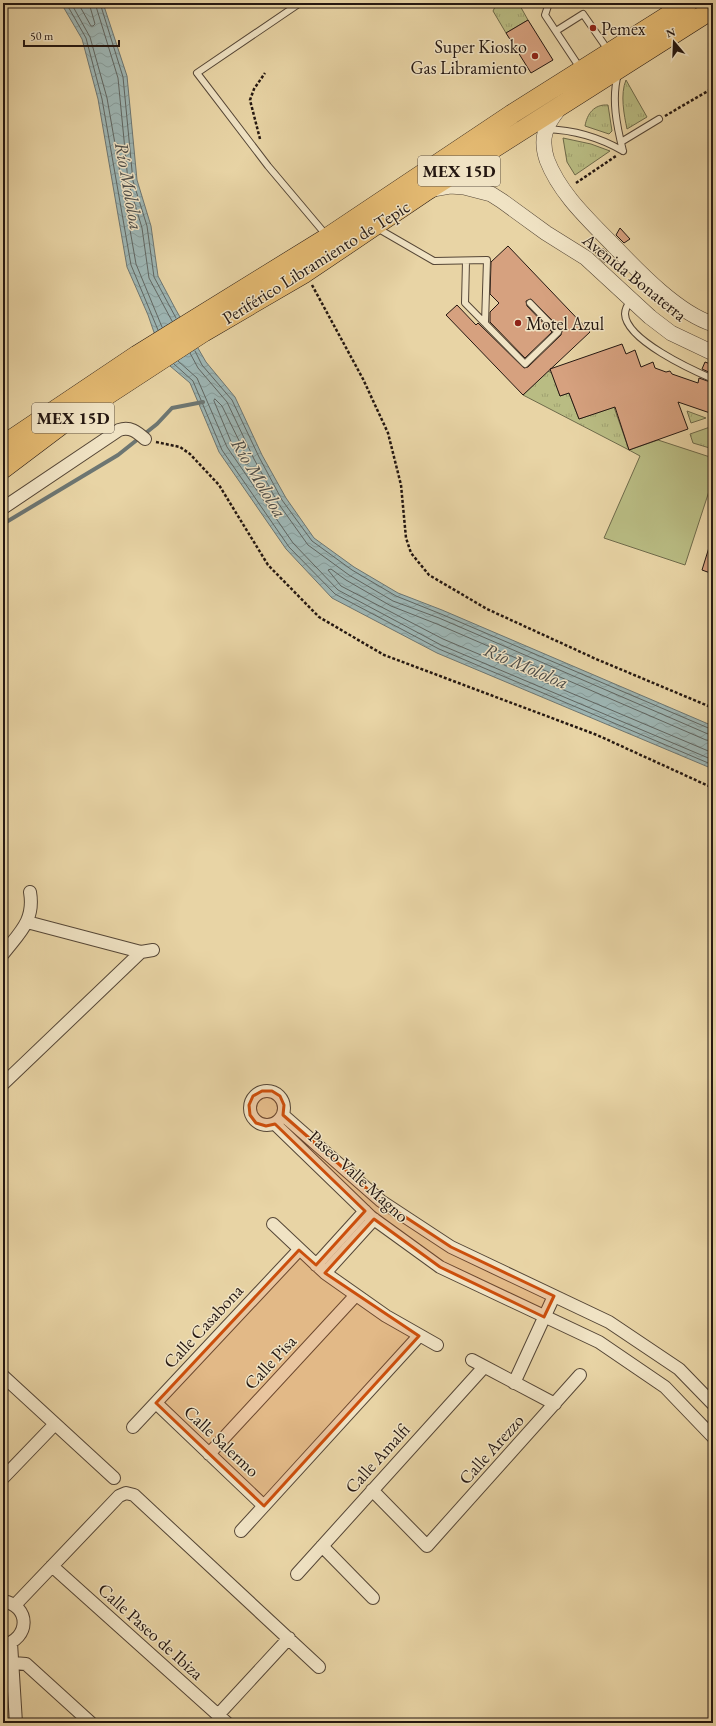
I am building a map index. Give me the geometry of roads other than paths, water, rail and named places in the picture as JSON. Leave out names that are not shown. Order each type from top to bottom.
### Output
[{"type":"highway","name":"Periférico Libramiento de Tepic","points":[[199,325],[305,272],[375,227],[428,190],[525,130],[561,106],[683,6]]},
{"type":"highway","name":"Periférico Libramiento de Tepic","points":[[3,444],[141,362],[199,325],[512,114],[582,71],[615,61],[713,9]]},
{"type":"highway","name":"Periférico Libramiento de Tepic","points":[[3,469],[141,362]]},
{"type":"street","points":[[545,129],[548,122],[561,106]]},
{"type":"street","name":"Avenida Bonaterra","points":[[545,129],[544,143],[547,159],[553,173],[582,212],[638,272],[669,298],[688,311],[713,324]]},
{"type":"street","name":"Avenida Bonaterra","points":[[428,190],[450,186],[464,187],[490,194],[546,233],[586,258],[619,290],[671,333],[713,353]]},
{"type":"street","points":[[619,290],[638,272]]},
{"type":"street","points":[[3,508],[119,430],[126,428],[141,436]]},
{"type":"street","points":[[3,954],[27,922],[31,913],[32,904],[30,892]]},
{"type":"street","points":[[3,1084],[147,951],[27,922]]},
{"type":"street","name":"Paseo Valle Magno","points":[[713,1404],[679,1368],[609,1322],[451,1247],[381,1201],[279,1119],[370,1215],[440,1267],[599,1342],[665,1387],[713,1437]]},
{"type":"street","points":[[320,1269],[370,1215]]},
{"type":"street","points":[[273,1224],[320,1269],[356,1295],[419,1336],[437,1345]]},
{"type":"street","name":"Calle Casabona","points":[[133,1427],[299,1250]]},
{"type":"street","name":"Calle Pisa","points":[[209,1454],[356,1295]]},
{"type":"street","points":[[514,1383],[554,1296]]},
{"type":"street","points":[[241,1531],[419,1336]]},
{"type":"street","points":[[472,1360],[556,1404]]},
{"type":"street","name":"Calle Amalfi","points":[[297,1574],[484,1367]]},
{"type":"street","name":"Calle Arezzo","points":[[372,1490],[427,1546],[556,1404],[580,1375]]},
{"type":"street","points":[[3,1376],[114,1478]]},
{"type":"street","name":"Calle Salermo","points":[[156,1403],[264,1506]]},
{"type":"street","points":[[3,1478],[55,1424]]},
{"type":"street","points":[[16,1605],[119,1496],[126,1493],[134,1495],[320,1667]]},
{"type":"street","points":[[322,1546],[373,1598]]},
{"type":"street","name":"Calle Paseo de Ibiza","points":[[52,1566],[222,1719]]},
{"type":"street","points":[[3,1600],[16,1605],[21,1612],[24,1621],[23,1630],[18,1638],[7,1644],[13,1663],[16,1723]]},
{"type":"street","points":[[222,1719],[289,1638]]},
{"type":"street","points":[[13,1663],[26,1664],[90,1723]]},
{"type":"lane","points":[[300,3],[197,73],[268,166],[328,237]]},
{"type":"lane","points":[[549,3],[545,15],[582,71]]},
{"type":"lane","points":[[657,3],[683,6]]},
{"type":"lane","points":[[525,130],[566,130],[593,136],[623,152],[618,128],[615,98],[615,61],[583,14],[556,32]]},
{"type":"lane","points":[[621,142],[659,119]]},
{"type":"lane","points":[[375,227],[434,261],[487,260],[485,323]]},
{"type":"lane","points":[[466,261],[466,302],[524,364],[558,332],[530,303]]},
{"type":"lane","points":[[631,300],[626,308],[626,318],[638,336],[685,367],[713,379]]},
{"type":"water","name":"Río Mololoa","points":[[61,3],[103,3],[127,76],[137,180],[151,226],[158,276],[206,362],[235,397],[262,455],[286,498],[314,538],[354,567],[398,593],[442,610],[713,726],[713,769],[437,653],[332,598],[286,549],[219,452],[190,383],[170,366],[157,341],[148,315],[127,267],[98,99],[82,39]]},
{"type":"waterway","points":[[3,524],[118,455],[157,424],[172,408],[203,402]]},
{"type":"place","name":"Pemex","points":[[593,28]]},
{"type":"place","name":"Super Kiosko Gas Libramiento","points":[[535,56]]},
{"type":"place","name":"Motel Azul","points":[[518,323]]}]
